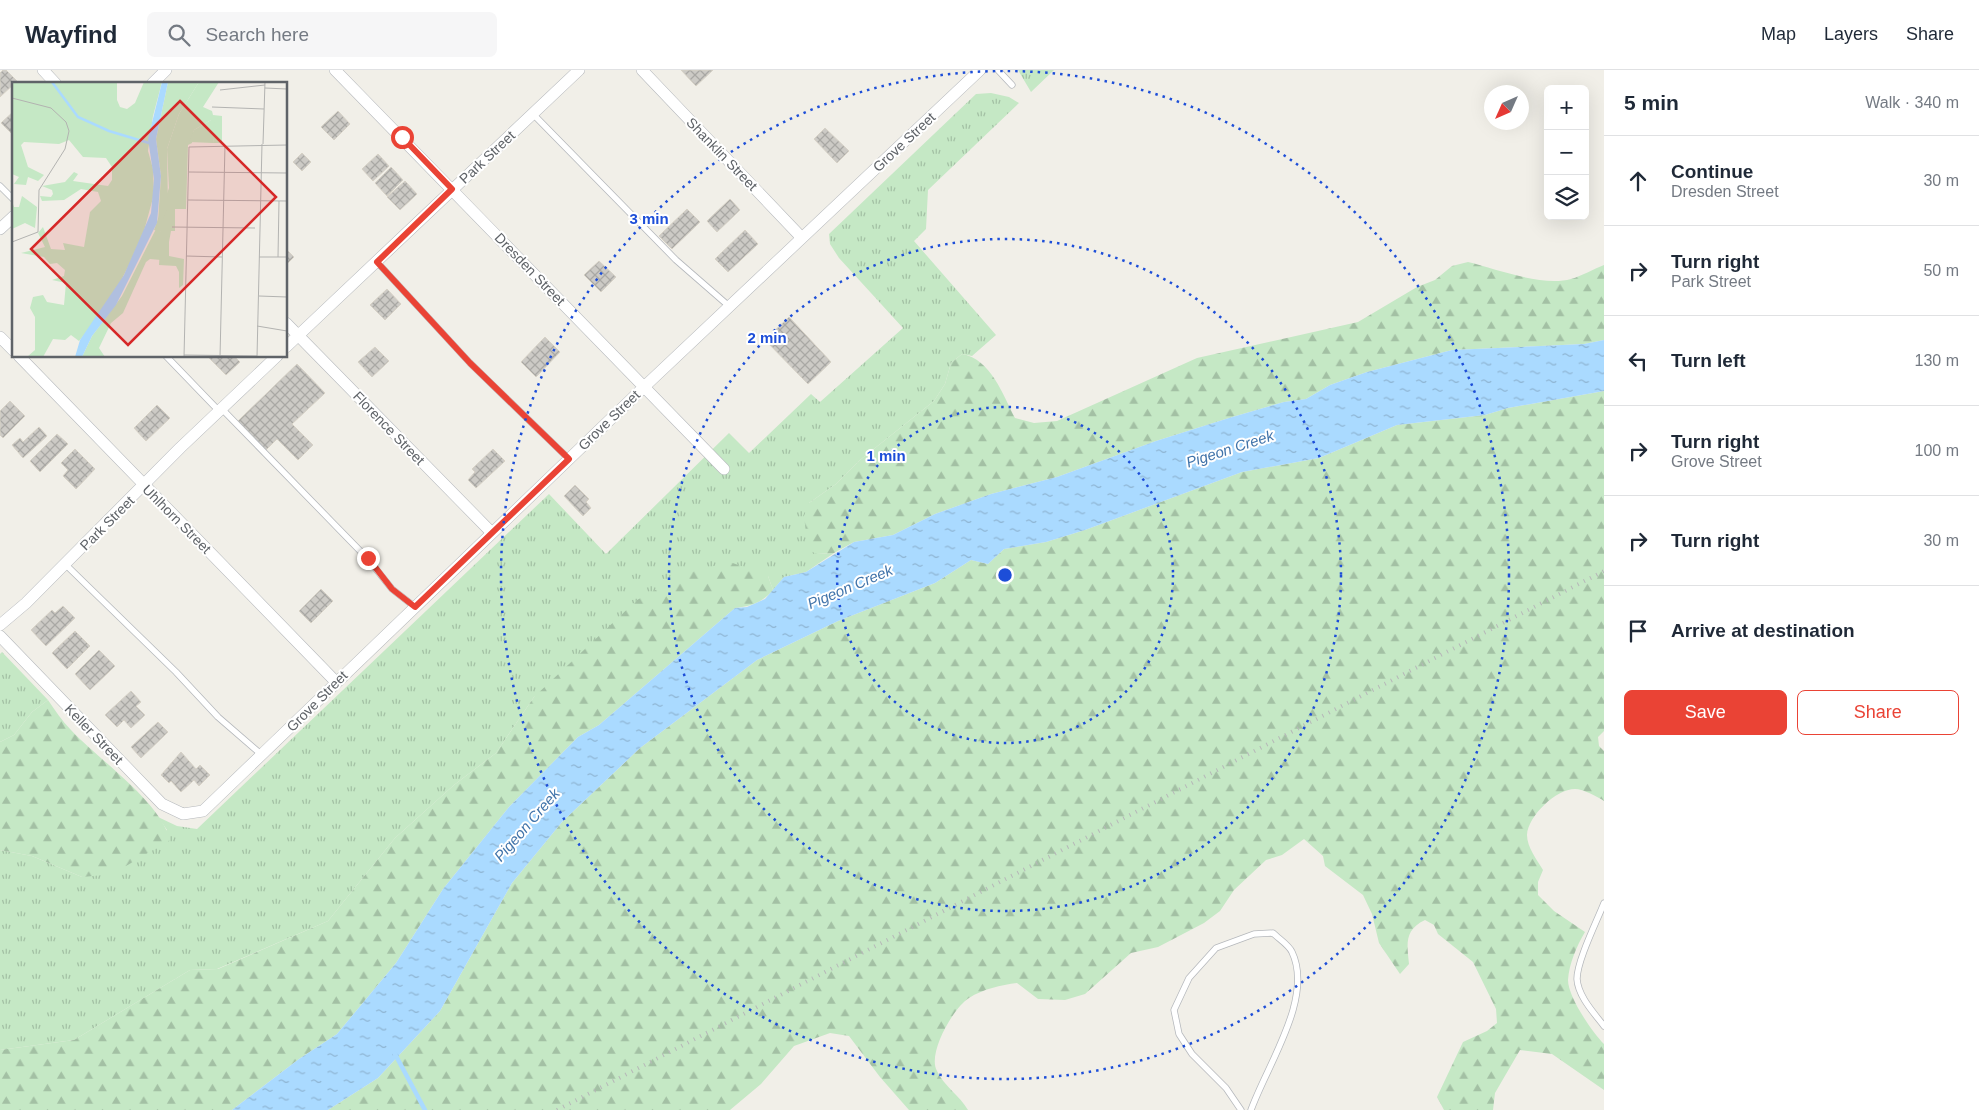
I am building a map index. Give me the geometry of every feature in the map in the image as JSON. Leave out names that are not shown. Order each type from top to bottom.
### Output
[{"type":"street","points":[[43,70],[54,82]]},
{"type":"street","points":[[154,82],[166,70]]},
{"type":"street","name":"Dresden Street","points":[[335,70],[724,469]]},
{"type":"street","name":"Park Street","points":[[288,346],[579,70]]},
{"type":"street","name":"Shanklin Street","points":[[642,70],[802,238]]},
{"type":"street","name":"Grove Street","points":[[198,813],[203,811],[262,755],[644,387],[980,70]]},
{"type":"street","points":[[0,229],[12,218]]},
{"type":"street","name":"Florence Street","points":[[288,325],[492,533]]},
{"type":"street","points":[[0,337],[12,349]]},
{"type":"street","name":"Uhlhorn Street","points":[[21,358],[336,682]]},
{"type":"street","name":"Park Street","points":[[0,625],[26,603],[275,358]]},
{"type":"street","name":"Keller Street","points":[[0,636],[162,804],[183,814],[198,813]]},
{"type":"lane","points":[[998,70],[1012,85]]},
{"type":"lane","points":[[533,114],[669,253],[730,307]]},
{"type":"lane","points":[[0,186],[12,198]]},
{"type":"lane","points":[[377,262],[470,363],[569,459]]},
{"type":"lane","points":[[168,358],[368,558],[392,589],[415,607]]},
{"type":"lane","points":[[65,564],[176,672],[218,717],[262,755]]},
{"type":"lane","points":[[1604,903],[1583,956],[1577,980],[1586,1003],[1604,1026]]},
{"type":"lane","points":[[1241,1110],[1226,1088],[1192,1054],[1179,1034],[1174,1010],[1189,978],[1216,948],[1254,934],[1273,933],[1291,950],[1298,968],[1299,991],[1288,1023],[1252,1110]]},
{"type":"green space","points":[[1018,70],[1054,70],[1031,92]]},
{"type":"green space","points":[[991,93],[1009,97],[1019,103],[928,190],[926,229],[914,241],[996,335],[972,356],[962,354],[951,363],[945,384],[934,401],[860,460],[836,484],[809,503],[817,554],[834,553],[806,572],[784,577],[773,590],[768,576],[534,697],[496,753],[454,785],[395,838],[328,921],[217,969],[190,970],[74,1040],[0,1050],[0,850],[32,856],[82,877],[167,830],[158,817],[177,826],[197,829],[549,494],[606,554],[729,433],[749,453],[811,394],[820,402],[903,328],[839,258],[830,244],[829,234],[976,94]]},
{"type":"green space","points":[[1468,262],[1547,281],[1571,279],[1604,265],[1604,340],[1584,344],[1452,350],[1367,372],[1330,385],[1306,399],[1284,402],[1229,418],[1156,441],[1057,477],[991,494],[935,514],[893,535],[854,542],[834,553],[817,554],[808,550],[804,516],[809,503],[836,484],[860,460],[934,401],[945,384],[951,363],[962,354],[972,357],[988,370],[1001,389],[1015,418],[1034,423],[1057,421],[1197,358],[1358,322],[1417,287],[1435,280],[1452,266]]},
{"type":"green space","points":[[1604,391],[1604,731],[1598,737],[1599,746],[1604,751],[1604,801],[1578,789],[1568,790],[1560,794],[1544,805],[1532,820],[1527,840],[1530,849],[1543,870],[1538,882],[1538,895],[1554,911],[1585,932],[1574,955],[1568,980],[1576,1005],[1587,1023],[1604,1044],[1604,1090],[1552,1054],[1520,1050],[1495,1093],[1493,1110],[1444,1110],[1437,1097],[1463,1042],[1487,1031],[1497,1023],[1496,1009],[1473,962],[1438,934],[1434,925],[1425,920],[1413,928],[1410,933],[1408,938],[1409,964],[1400,974],[1379,943],[1372,914],[1363,895],[1325,866],[1323,856],[1304,839],[1282,855],[1266,860],[1234,890],[1220,911],[1204,923],[1158,947],[1131,953],[1085,994],[1065,1000],[1038,999],[1017,983],[992,988],[969,998],[956,1011],[943,1032],[935,1063],[940,1076],[968,1110],[909,1110],[880,1077],[849,1036],[830,1033],[794,1046],[761,1084],[730,1110],[328,1110],[378,1078],[440,1011],[512,883],[562,822],[640,748],[757,660],[838,621],[935,583],[971,560],[988,564],[1004,549],[1046,542],[1085,530],[1242,472],[1319,458],[1397,425],[1485,415],[1508,408]]},
{"type":"green space","points":[[730,562],[768,576],[773,590],[756,603],[735,608],[599,725],[578,737],[509,807],[443,889],[396,963],[337,1034],[299,1059],[232,1110],[0,1110],[0,1050],[74,1040],[190,970],[218,969],[328,921],[395,838],[454,785],[496,753],[534,697],[637,600],[687,573]]},
{"type":"green space","points":[[2,652],[48,700],[32,712],[14,735],[0,742],[0,654]]},
{"type":"green space","points":[[48,700],[71,730],[142,796],[164,825],[170,840],[126,866],[104,875],[82,877],[32,856],[0,850],[0,742],[14,735],[32,712]]},
{"type":"water","name":"Pigeon Creek","points":[[1604,340],[1604,391],[1508,408],[1485,415],[1397,425],[1319,458],[1242,472],[1085,530],[1046,542],[1004,549],[988,564],[971,560],[935,583],[838,621],[757,660],[640,748],[562,822],[512,883],[440,1011],[378,1078],[328,1110],[232,1110],[299,1059],[337,1034],[396,963],[443,889],[509,807],[578,737],[599,725],[735,608],[747,607],[765,599],[784,577],[806,572],[854,542],[893,535],[935,514],[991,494],[1057,477],[1156,441],[1284,402],[1306,399],[1330,385],[1367,372],[1452,350],[1584,344]]},
{"type":"building","points":[[6,70],[17,81],[12,82],[12,86],[0,97],[0,73]]},
{"type":"building","points":[[681,70],[713,70],[696,86]]},
{"type":"building","points":[[338,111],[350,124],[334,140],[321,127]]},
{"type":"building","points":[[12,113],[12,134],[1,123]]},
{"type":"building","points":[[825,128],[849,151],[837,163],[814,139]]},
{"type":"building","points":[[302,153],[311,162],[302,171],[293,162]]},
{"type":"building","points":[[378,154],[389,166],[373,181],[362,169]]},
{"type":"building","points":[[391,167],[403,180],[387,196],[375,183]]},
{"type":"building","points":[[405,181],[417,194],[400,210],[387,197]]},
{"type":"building","points":[[730,199],[740,210],[717,232],[707,221]]},
{"type":"building","points":[[687,209],[700,222],[672,249],[659,236]]},
{"type":"building","points":[[745,230],[758,244],[728,272],[715,259]]},
{"type":"building","points":[[288,251],[294,257],[288,263]]},
{"type":"building","points":[[599,261],[616,277],[601,292],[584,275]]},
{"type":"building","points":[[387,289],[401,304],[385,320],[370,305]]},
{"type":"building","points":[[789,317],[831,362],[808,384],[765,340]]},
{"type":"building","points":[[545,337],[560,352],[536,377],[521,362]]},
{"type":"building","points":[[375,347],[389,361],[372,377],[358,362]]},
{"type":"building","points":[[209,358],[236,358],[240,362],[226,375]]},
{"type":"building","points":[[297,364],[325,393],[292,424],[313,445],[298,460],[277,439],[266,450],[238,421]]},
{"type":"building","points":[[10,401],[25,416],[3,438],[0,435],[0,411]]},
{"type":"building","points":[[157,405],[170,418],[146,441],[134,428]]},
{"type":"building","points":[[39,427],[47,436],[23,458],[12,445],[20,438],[23,442]]},
{"type":"building","points":[[57,434],[68,444],[40,472],[30,461]]},
{"type":"building","points":[[75,449],[95,469],[76,489],[63,476],[68,470],[61,463]]},
{"type":"building","points":[[493,449],[505,461],[476,488],[468,480],[475,472],[472,469]]},
{"type":"building","points":[[575,485],[589,499],[586,502],[591,508],[583,516],[564,496]]},
{"type":"building","points":[[321,589],[333,601],[311,623],[299,611]]},
{"type":"building","points":[[63,606],[75,618],[46,646],[31,630],[52,610],[55,613]]},
{"type":"building","points":[[75,631],[90,646],[67,669],[52,653]]},
{"type":"building","points":[[99,650],[115,666],[90,690],[75,674]]},
{"type":"building","points":[[131,691],[141,702],[136,706],[145,715],[131,728],[124,720],[117,727],[105,715]]},
{"type":"building","points":[[158,722],[168,732],[141,758],[131,747]]},
{"type":"building","points":[[181,752],[196,769],[200,765],[210,775],[199,786],[194,780],[181,792],[171,781],[169,783],[161,775]]},
{"type":"waterway","points":[[395,1054],[425,1110]]},
{"type":"railway","points":[[557,1110],[1604,571]]},
{"type":"route","points":[[368,558],[392,589],[415,607],[569,459],[470,363],[411,296],[377,262],[452,189],[402,137]]}]
